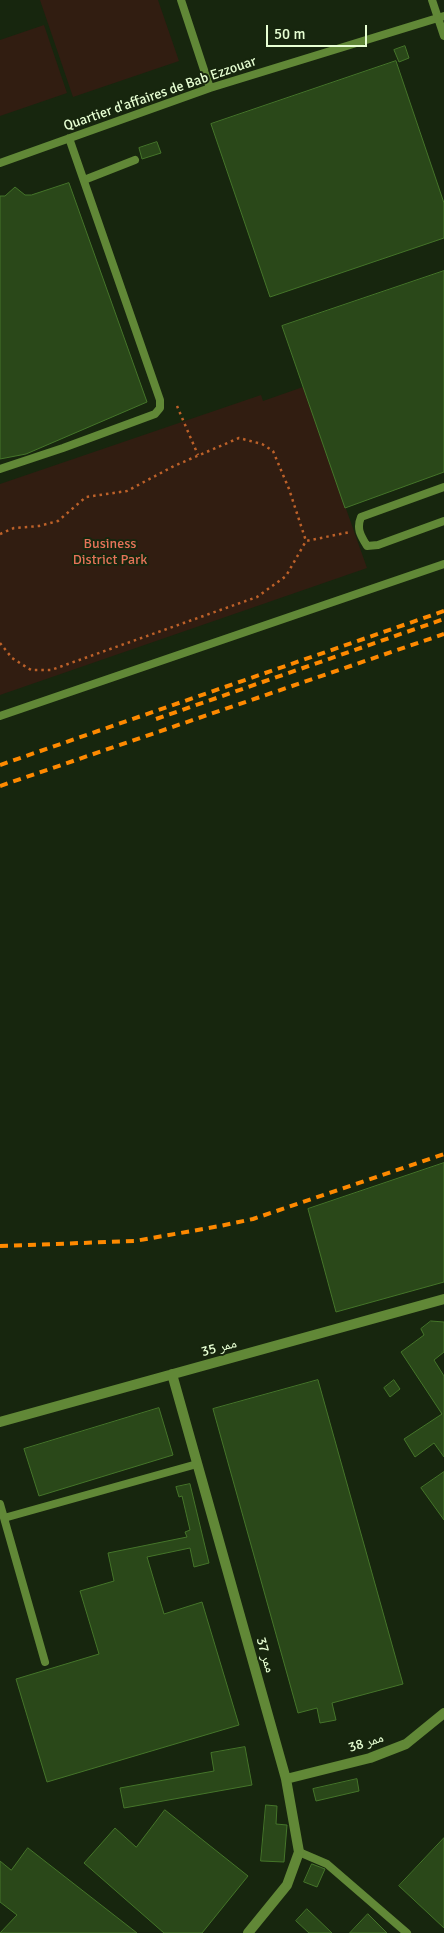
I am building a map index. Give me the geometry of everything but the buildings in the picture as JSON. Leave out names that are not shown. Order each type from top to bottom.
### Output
[{"type":"street","name":"ممر 35","points":[[0,1422],[444,1298]]},
{"type":"street","name":"ممر 37","points":[[172,1374],[286,1779],[299,1852],[287,1886],[248,1933]]},
{"type":"street","name":"ممر 38","points":[[286,1779],[370,1758],[406,1744],[444,1713]]},
{"type":"lane","points":[[181,0],[210,88]]},
{"type":"lane","points":[[432,0],[441,17],[444,36]]},
{"type":"lane","name":"Quartier d'affaires de Bab Ezzouar","points":[[0,163],[210,88],[441,17]]},
{"type":"lane","points":[[0,469],[155,414],[160,408],[160,400],[69,138]]},
{"type":"lane","points":[[84,180],[135,160]]},
{"type":"lane","points":[[444,487],[361,517],[359,530],[367,546],[378,545],[444,521]]},
{"type":"lane","points":[[0,716],[444,564]]},
{"type":"lane","points":[[4,1518],[198,1464]]},
{"type":"lane","points":[[0,1504],[44,1662]]},
{"type":"lane","points":[[299,1852],[327,1864],[407,1933]]},
{"type":"path","points":[[176,406],[198,455]]},
{"type":"path","points":[[0,534],[14,528],[40,526],[58,521],[86,497],[127,491],[198,455],[239,438],[262,444],[273,452],[289,489],[306,541],[286,576],[257,597],[52,670],[31,670],[12,658],[0,643]]},
{"type":"path","points":[[306,541],[359,530]]},
{"type":"green space","points":[[40,0],[158,0],[179,61],[73,97]]},
{"type":"green space","points":[[44,25],[67,93],[0,116],[0,40]]},
{"type":"green space","name":"Business District Park","points":[[303,387],[367,568],[0,695],[0,484],[261,395],[263,401]]},
{"type":"railway","points":[[0,765],[444,611]]},
{"type":"railway","points":[[156,719],[444,619]]},
{"type":"railway","points":[[0,786],[444,634]]},
{"type":"railway","points":[[0,1246],[135,1241],[220,1226],[253,1219],[444,1154]]}]
